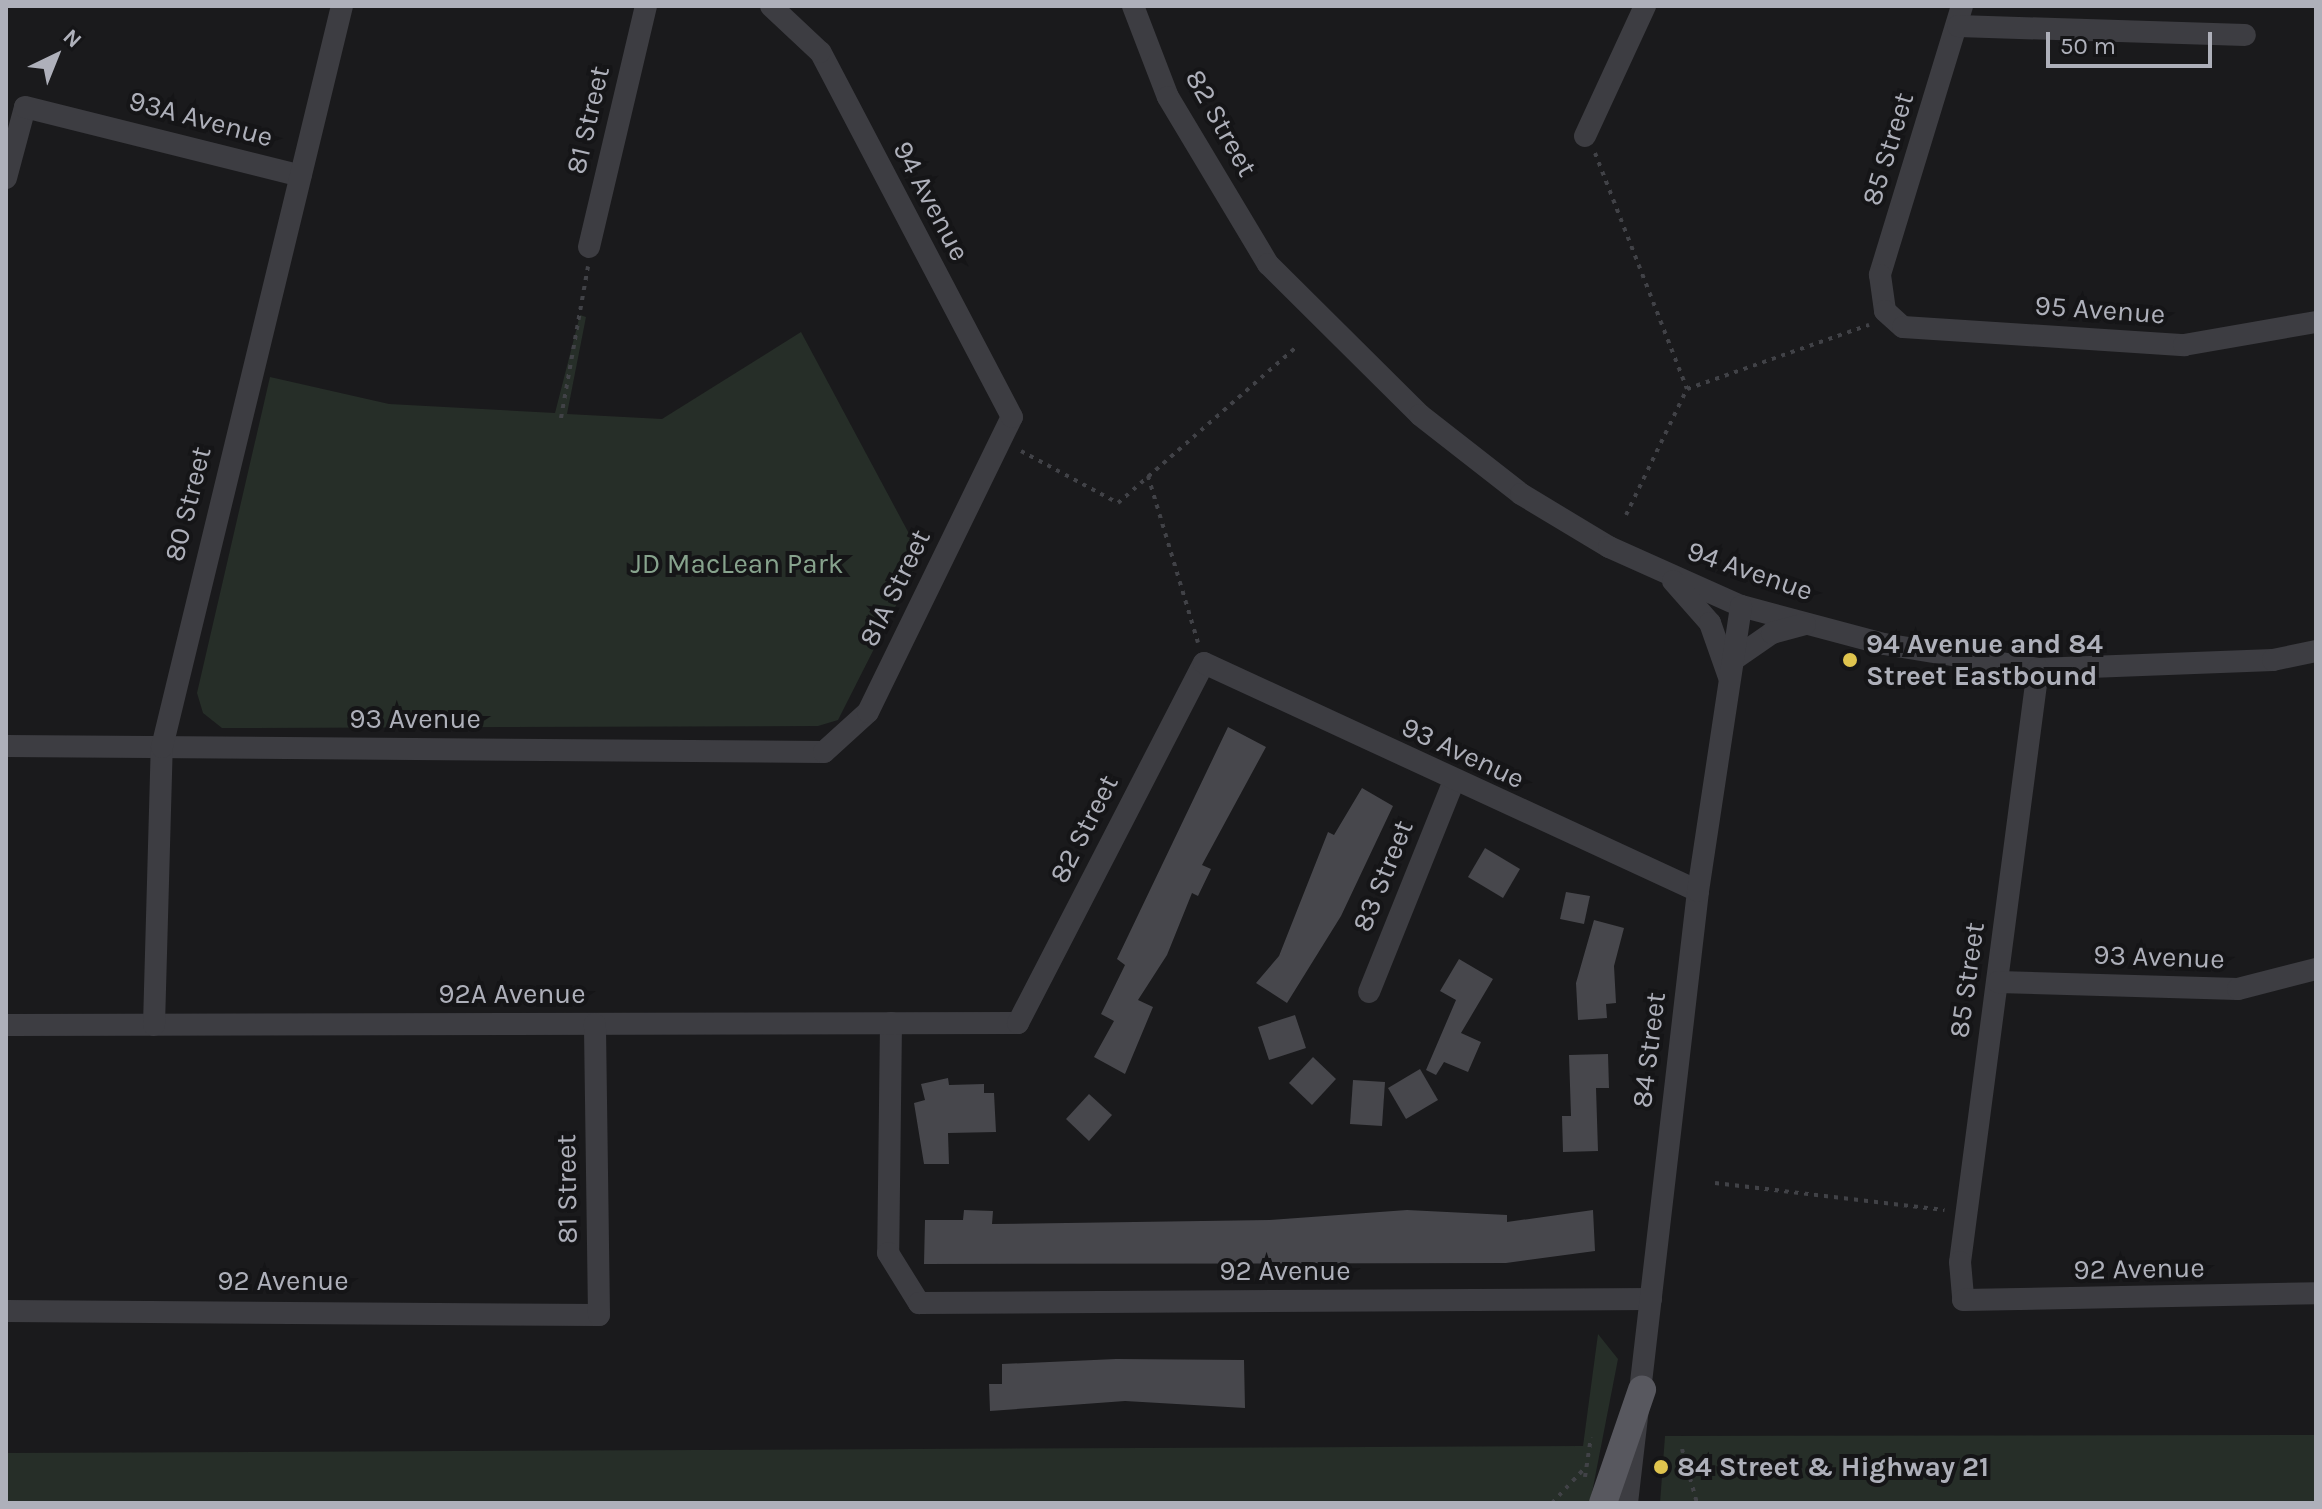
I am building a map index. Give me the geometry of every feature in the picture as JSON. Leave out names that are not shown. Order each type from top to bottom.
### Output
[{"type":"main road","points":[[1603,1503],[1642,1390]]},
{"type":"street","name":"80 Street","points":[[154,1025],[162,747],[342,6]]},
{"type":"street","name":"81 Street","points":[[589,247],[646,6]]},
{"type":"street","name":"94 Avenue","points":[[771,6],[820,52],[1012,417],[1003,437]]},
{"type":"street","name":"82 Street","points":[[1133,6],[1168,97],[1268,264]]},
{"type":"street","points":[[1585,136],[1645,6]]},
{"type":"street","points":[[1960,16],[2245,35]]},
{"type":"street","name":"85 Street","points":[[1887,313],[1880,275],[1960,16]]},
{"type":"street","name":"93A Avenue","points":[[6,178],[25,107],[301,176]]},
{"type":"street","name":"94 Avenue","points":[[1268,264],[1420,415],[1521,494],[1664,572],[1741,606],[1884,644],[2038,669],[2273,660],[2316,651]]},
{"type":"street","name":"95 Avenue","points":[[1887,313],[1903,327],[2184,345],[2316,322]]},
{"type":"street","name":"81A Street","points":[[824,752],[868,712],[1003,437]]},
{"type":"street","points":[[1664,572],[1710,623],[1732,671],[1772,633],[1806,623]]},
{"type":"street","name":"84 Street","points":[[1627,1503],[1698,891],[1741,606]]},
{"type":"street","name":"82 Street","points":[[1018,1023],[1204,663]]},
{"type":"street","name":"93 Avenue","points":[[1204,663],[1453,783],[1698,891]]},
{"type":"street","name":"85 Street","points":[[1963,1300],[1967,1212],[2038,669]]},
{"type":"street","name":"93 Avenue","points":[[6,746],[824,752]]},
{"type":"street","name":"83 Street","points":[[1369,992],[1453,783]]},
{"type":"street","name":"93 Avenue","points":[[1998,982],[2238,989],[2316,969]]},
{"type":"street","name":"92 Avenue","points":[[891,1023],[888,1253],[919,1303],[1651,1299]]},
{"type":"street","name":"92A Avenue","points":[[6,1025],[1018,1023]]},
{"type":"street","name":"81 Street","points":[[560,1310],[599,1315],[595,1024]]},
{"type":"street","name":"92 Avenue","points":[[1963,1300],[2316,1293]]},
{"type":"street","name":"92 Avenue","points":[[6,1311],[560,1310]]},
{"type":"path","points":[[1585,136],[1687,389]]},
{"type":"path","points":[[561,418],[589,247]]},
{"type":"path","points":[[1626,515],[1687,389],[1839,341],[1887,313]]},
{"type":"path","points":[[1003,437],[1118,503],[1296,347]]},
{"type":"path","points":[[1148,476],[1204,663]]},
{"type":"path","points":[[1715,1183],[1967,1212]]},
{"type":"path","points":[[1682,1449],[1697,1503]]},
{"type":"path","points":[[1552,1503],[1585,1468]]},
{"type":"green space","name":"JD MacLean Park","points":[[580,315],[586,317],[567,414],[662,419],[801,332],[921,556],[838,720],[818,726],[222,728],[203,713],[197,693],[270,377],[389,404],[555,413]]},
{"type":"green space","points":[[1598,1334],[1618,1359],[1590,1503],[6,1503],[6,1453],[1583,1446]]},
{"type":"green space","points":[[2316,1435],[2316,1503],[1660,1503],[1665,1436]]},
{"type":"building","points":[[1228,727],[1266,747],[1202,865],[1211,869],[1198,896],[1192,893],[1167,955],[1138,1000],[1153,1007],[1125,1074],[1094,1057],[1114,1021],[1101,1014],[1125,965],[1117,959]]},
{"type":"building","points":[[1362,788],[1393,806],[1341,916],[1287,1003],[1256,983],[1279,956],[1328,832],[1334,835]]},
{"type":"building","points":[[1485,848],[1520,869],[1503,898],[1468,877]]},
{"type":"building","points":[[1566,892],[1590,896],[1584,924],[1560,919]]},
{"type":"building","points":[[1594,920],[1624,928],[1614,966],[1616,1003],[1606,1004],[1607,1018],[1578,1020],[1576,983]]},
{"type":"building","points":[[1459,959],[1493,979],[1461,1033],[1481,1042],[1468,1072],[1444,1062],[1436,1075],[1426,1070],[1456,1000],[1440,991]]},
{"type":"building","points":[[1295,1015],[1306,1048],[1269,1060],[1258,1027]]},
{"type":"building","points":[[1608,1054],[1609,1088],[1596,1088],[1598,1151],[1563,1152],[1562,1116],[1571,1116],[1569,1055]]},
{"type":"building","points":[[1313,1057],[1336,1079],[1312,1105],[1289,1083]]},
{"type":"building","points":[[1420,1069],[1438,1100],[1406,1119],[1388,1088]]},
{"type":"building","points":[[948,1078],[949,1085],[984,1084],[984,1093],[994,1093],[996,1132],[948,1133],[949,1164],[924,1164],[914,1103],[925,1100],[921,1084]]},
{"type":"building","points":[[1353,1080],[1385,1082],[1382,1126],[1350,1124]]},
{"type":"building","points":[[1089,1094],[1112,1115],[1089,1141],[1066,1119]]},
{"type":"building","points":[[964,1210],[993,1211],[992,1224],[1270,1220],[1407,1210],[1507,1215],[1507,1222],[1593,1210],[1595,1251],[1506,1263],[924,1264],[925,1220],[963,1220]]},
{"type":"building","points":[[1116,1359],[1244,1360],[1245,1408],[1125,1401],[990,1411],[989,1384],[1002,1384],[1002,1364]]},
{"type":"place","name":"94 Avenue and 84 Street Eastbound","points":[[1850,660]]},
{"type":"place","name":"84 Street & Highway 21","points":[[1661,1467]]}]
